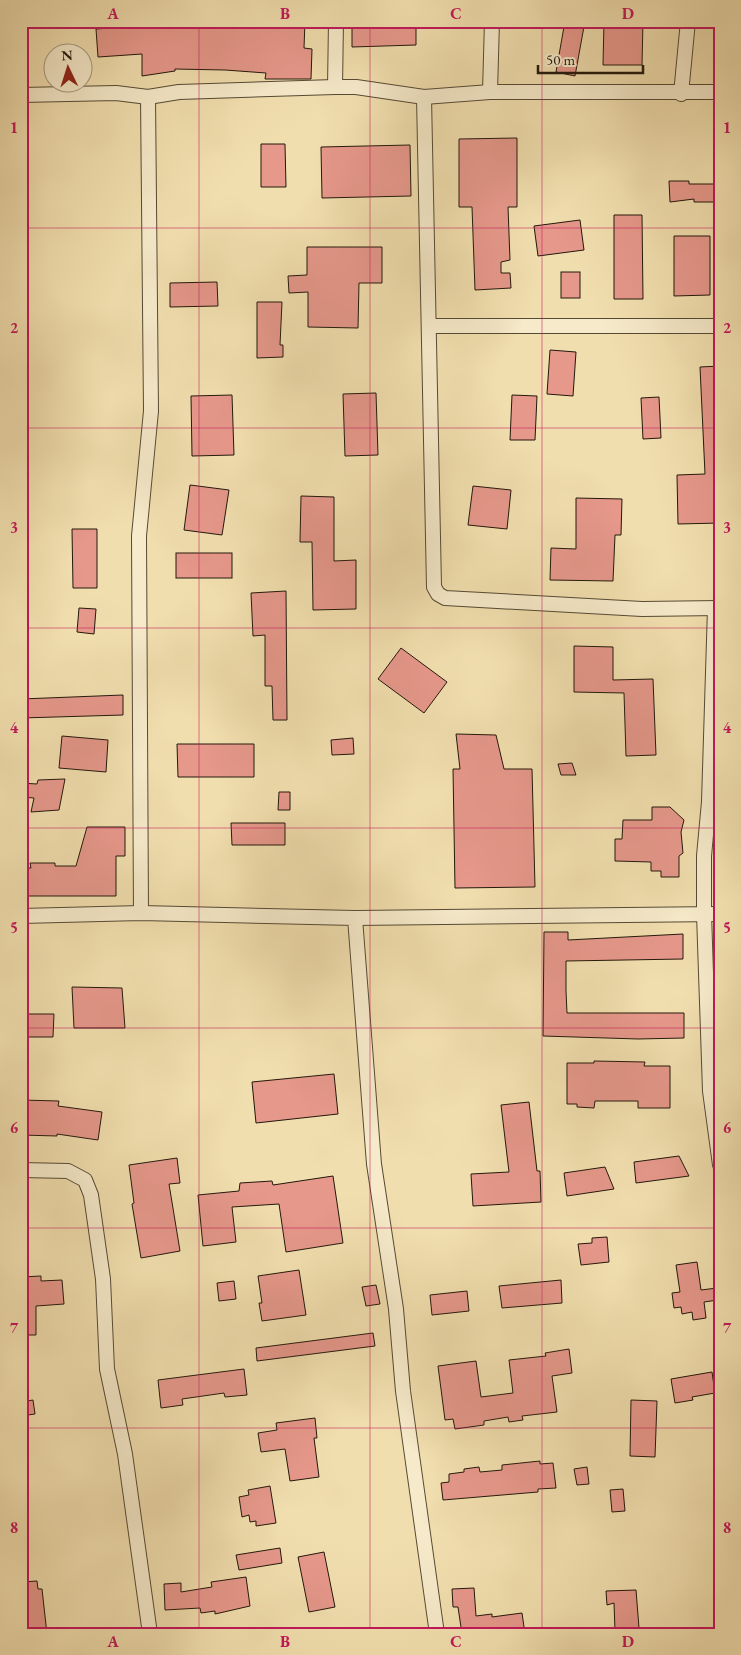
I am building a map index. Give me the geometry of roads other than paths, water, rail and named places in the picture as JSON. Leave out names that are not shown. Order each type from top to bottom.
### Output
[{"type":"street","points":[[335,87],[336,21]]},
{"type":"street","points":[[490,92],[492,21]]},
{"type":"street","points":[[681,94],[688,21]]},
{"type":"street","points":[[21,94],[116,93],[148,97],[179,92],[335,87],[356,87],[424,97],[490,92],[681,94],[720,92]]},
{"type":"street","points":[[141,913],[139,536],[151,412],[148,97]]},
{"type":"street","points":[[424,97],[434,587],[438,594],[445,598],[642,609],[717,608],[710,802],[704,856],[704,914],[710,1091],[720,1165]]},
{"type":"street","points":[[429,326],[720,326]]},
{"type":"street","points":[[21,916],[141,913],[355,918],[720,914]]},
{"type":"street","points":[[355,918],[374,1164],[396,1309],[403,1391],[437,1634]]},
{"type":"street","points":[[21,1170],[68,1171],[85,1180],[91,1195],[103,1279],[107,1368],[125,1454],[150,1634]]}]
